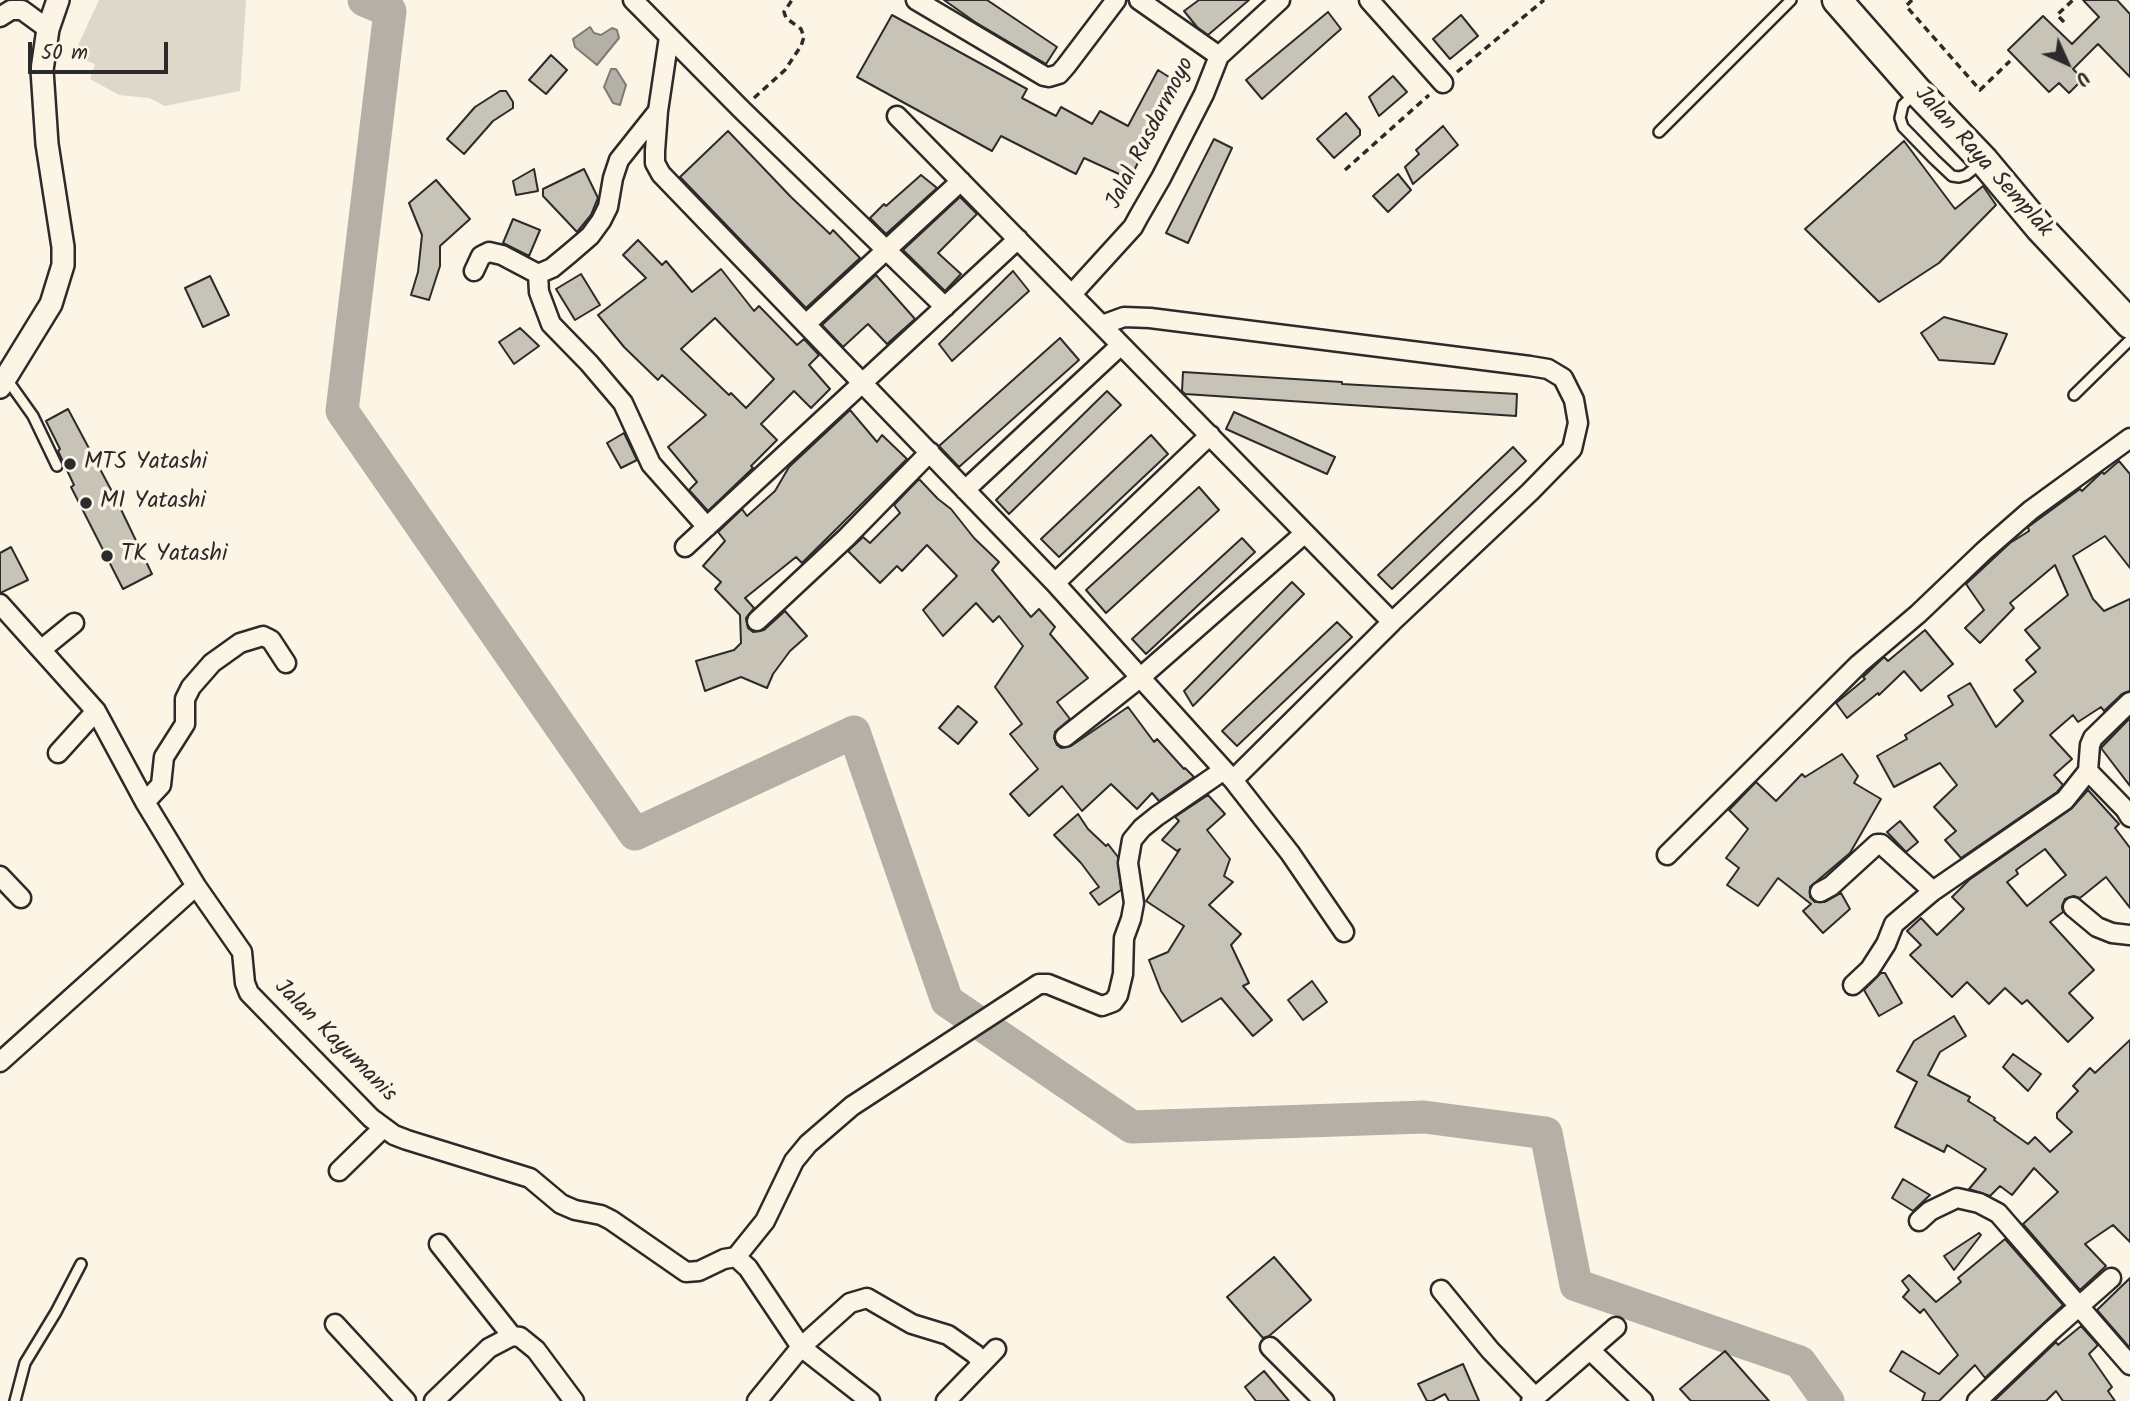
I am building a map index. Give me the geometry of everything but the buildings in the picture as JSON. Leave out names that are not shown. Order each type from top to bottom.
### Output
[{"type":"main road","name":"Jalan Raya Semplak","points":[[1837,0],[1917,91],[1984,161],[2040,229],[2130,324]]},
{"type":"street","points":[[3,382],[51,304],[63,265],[63,247],[47,144],[42,70],[48,29],[58,0]]},
{"type":"street","points":[[634,0],[742,110],[945,307]]},
{"type":"street","points":[[916,0],[1049,77],[1059,74],[1066,66],[1116,0]]},
{"type":"street","points":[[1139,0],[1219,55]]},
{"type":"street","name":"Jalal Rusdarmoyo","points":[[1072,294],[1133,227],[1204,94],[1219,55],[1280,0]]},
{"type":"street","points":[[1369,0],[1443,83]]},
{"type":"street","points":[[0,17],[11,10],[22,10],[48,29]]},
{"type":"street","points":[[669,37],[654,151],[655,163],[661,174],[930,452],[1141,677],[1229,775],[1290,853],[1344,932]]},
{"type":"street","points":[[474,271],[481,256],[489,252],[538,274],[552,268],[590,236],[608,207],[619,160],[658,111]]},
{"type":"street","points":[[897,116],[1392,622]]},
{"type":"street","points":[[806,324],[961,181]]},
{"type":"street","points":[[685,547],[1018,239]]},
{"type":"street","points":[[538,274],[539,292],[551,324],[590,363],[622,403],[651,464],[707,527]]},
{"type":"street","points":[[870,1401],[801,1347],[748,1268],[736,1257],[765,1221],[794,1161],[808,1144],[852,1106],[1039,984],[1044,983],[1102,1006],[1113,1002],[1118,995],[1123,974],[1124,937],[1134,903],[1128,863],[1132,840],[1157,816],[1229,775],[1530,492],[1572,449],[1578,422],[1574,400],[1563,378],[1548,369],[1150,318],[1124,317],[1102,325]]},
{"type":"street","points":[[965,489],[1121,345]]},
{"type":"street","points":[[1055,583],[1210,435]]},
{"type":"street","points":[[1667,855],[1859,664],[1918,614],[1984,551],[2031,510],[2130,438]]},
{"type":"street","points":[[757,621],[846,538],[930,452]]},
{"type":"street","points":[[1065,737],[1141,677],[1305,533]]},
{"type":"street","name":"Jalan Kayumanis","points":[[0,604],[96,711],[145,802],[196,886],[242,952],[245,983],[253,998],[383,1128],[407,1140],[530,1178],[561,1204],[611,1220],[686,1272],[699,1271],[724,1259],[736,1257]]},
{"type":"street","points":[[42,649],[74,623]]},
{"type":"street","points":[[145,802],[161,785],[164,757],[185,724],[185,699],[191,687],[212,663],[240,643],[263,636],[271,640],[286,663]]},
{"type":"street","points":[[1853,985],[1870,969],[1886,944],[1894,924],[1933,891],[2065,800],[2088,771],[2093,738],[2130,702]]},
{"type":"street","points":[[58,753],[96,711]]},
{"type":"street","points":[[2088,771],[2130,817]]},
{"type":"street","points":[[1820,892],[1877,844],[1881,844],[1933,891]]},
{"type":"street","points":[[0,876],[21,898]]},
{"type":"street","points":[[0,1062],[196,886]]},
{"type":"street","points":[[2073,908],[2097,927],[2112,933],[2130,935]]},
{"type":"street","points":[[339,1171],[383,1128]]},
{"type":"street","points":[[1919,1222],[1930,1211],[1957,1198],[1979,1203],[1998,1213],[2130,1365]]},
{"type":"street","points":[[439,1244],[512,1336]]},
{"type":"street","points":[[1978,1401],[2049,1332],[2111,1278]]},
{"type":"street","points":[[1441,1290],[1533,1399],[1616,1328]]},
{"type":"street","points":[[757,1401],[801,1347],[850,1303],[867,1297],[912,1324],[948,1335],[975,1354],[982,1363]]},
{"type":"street","points":[[335,1324],[406,1401]]},
{"type":"street","points":[[433,1401],[489,1348],[512,1336],[520,1337],[536,1350],[574,1401]]},
{"type":"street","points":[[1270,1347],[1324,1401]]},
{"type":"street","points":[[946,1401],[996,1349]]},
{"type":"street","points":[[1590,1350],[1643,1401]]},
{"type":"lane","points":[[1658,132],[1791,0]]},
{"type":"lane","points":[[2074,395],[2130,340]]},
{"type":"lane","points":[[3,382],[33,416],[57,466]]},
{"type":"lane","points":[[15,1401],[24,1363],[57,1312],[81,1264]]},
{"type":"path","points":[[742,110],[785,70],[801,46],[804,37],[801,29],[786,18],[784,12],[792,0]]},
{"type":"path","points":[[1912,0],[1906,6],[1979,90],[2010,61]]},
{"type":"path","points":[[2064,22],[2057,15],[2073,0]]},
{"type":"shaded area","points":[[99,0],[246,0],[240,91],[165,106],[149,98],[119,95],[90,79],[95,64],[73,56]]},
{"type":"shaded area","points":[[590,27],[594,33],[601,35],[612,28],[617,30],[619,38],[597,65],[575,47],[573,39]]},
{"type":"shaded area","points":[[611,69],[616,69],[626,85],[620,105],[613,103],[604,87]]},
{"type":"waterway","points":[[364,0],[390,11],[342,411],[635,834],[854,732],[947,1001],[1132,1127],[1424,1117],[1546,1133],[1576,1285],[1800,1362],[1828,1401]]},
{"type":"place","name":"MTS Yatashi","points":[[70,464]]},
{"type":"place","name":"MI Yatashi","points":[[86,503]]},
{"type":"place","name":"TK Yatashi","points":[[107,556]]}]
